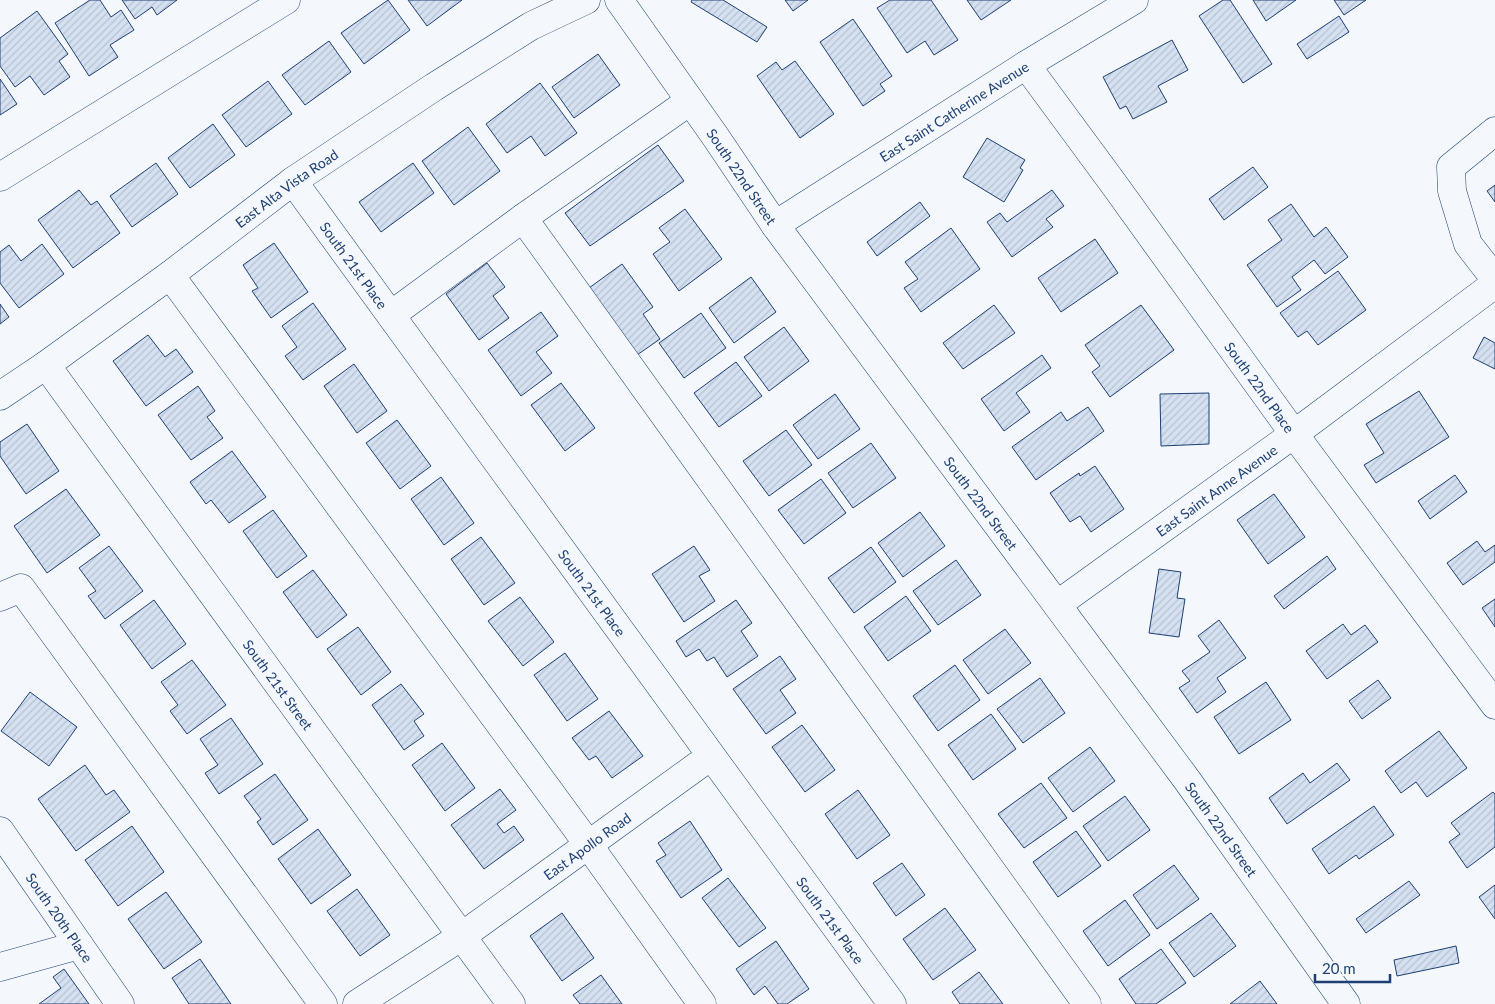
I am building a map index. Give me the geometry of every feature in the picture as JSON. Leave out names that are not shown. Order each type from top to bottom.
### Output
[{"type":"street","points":[[0,177],[286,0]]},
{"type":"street","name":"East Alta Vista Road","points":[[0,396],[170,275],[293,181],[434,87],[523,32],[586,0]]},
{"type":"street","name":"South 22nd Street","points":[[619,0],[716,136],[775,225],[1058,604],[1187,780],[1346,1004]]},
{"type":"street","name":"East Saint Catherine Avenue","points":[[775,225],[1134,0]]},
{"type":"street","name":"South 22nd Place","points":[[1026,66],[1294,434],[1495,705]]},
{"type":"street","points":[[391,315],[523,218],[690,101]]},
{"type":"street","points":[[1495,131],[1451,167],[1452,191],[1468,244],[1495,279]]},
{"type":"street","name":"South 21st Place","points":[[293,181],[892,1004]]},
{"type":"street","points":[[523,218],[1087,1004]]},
{"type":"street","points":[[170,275],[588,845],[702,1004]]},
{"type":"street","name":"East Saint Anne Avenue","points":[[1058,604],[1294,434],[1495,284]]},
{"type":"street","name":"South 21st Street","points":[[46,365],[511,1004]]},
{"type":"street","points":[[0,597],[21,588],[324,1004]]},
{"type":"street","name":"East Apollo Road","points":[[462,936],[711,756]]},
{"type":"street","name":"South 20th Place","points":[[0,831],[120,1004]]},
{"type":"street","points":[[357,1004],[462,936]]},
{"type":"street","points":[[0,967],[79,945]]},
{"type":"building","points":[[90,0],[100,0],[111,17],[121,10],[134,30],[110,45],[118,57],[89,76],[55,23]]},
{"type":"building","points":[[122,0],[177,0],[157,15],[152,7],[135,19]]},
{"type":"building","points":[[388,0],[410,30],[364,64],[341,33]]},
{"type":"building","points":[[408,0],[462,0],[427,26]]},
{"type":"building","points":[[692,0],[723,0],[767,27],[757,42],[691,2]]},
{"type":"building","points":[[785,0],[808,0],[793,11]]},
{"type":"building","points":[[890,0],[931,0],[958,40],[934,55],[925,41],[907,53],[877,8]]},
{"type":"building","points":[[967,0],[1011,0],[981,20]]},
{"type":"building","points":[[1223,0],[1230,0],[1272,64],[1243,83],[1199,16]]},
{"type":"building","points":[[1253,0],[1296,0],[1266,21]]},
{"type":"building","points":[[1334,0],[1366,0],[1344,15]]},
{"type":"building","points":[[37,11],[68,54],[59,61],[70,77],[44,95],[30,76],[15,87],[0,66],[0,38]]},
{"type":"building","points":[[1339,16],[1349,32],[1307,59],[1297,44]]},
{"type":"building","points":[[853,19],[892,76],[880,84],[885,91],[863,106],[820,42]]},
{"type":"building","points":[[1172,40],[1188,70],[1158,86],[1167,102],[1133,119],[1126,106],[1120,109],[1103,77]]},
{"type":"building","points":[[329,41],[351,72],[305,105],[282,75]]},
{"type":"building","points":[[598,54],[620,85],[574,118],[552,87]]},
{"type":"building","points":[[795,61],[834,114],[800,138],[757,76],[776,62],[782,70]]},
{"type":"building","points":[[0,79],[17,104],[0,115]]},
{"type":"building","points":[[268,81],[292,114],[246,147],[222,115]]},
{"type":"building","points":[[540,83],[577,133],[545,156],[531,136],[507,153],[486,124]]},
{"type":"building","points":[[213,124],[235,155],[190,188],[168,158]]},
{"type":"building","points":[[468,127],[500,171],[454,205],[422,161]]},
{"type":"building","points":[[987,138],[1025,160],[1020,168],[1023,170],[1004,202],[963,177]]},
{"type":"building","points":[[658,145],[684,181],[590,246],[565,213]]},
{"type":"building","points":[[156,163],[178,194],[132,227],[110,196]]},
{"type":"building","points":[[413,163],[434,193],[381,232],[359,202]]},
{"type":"building","points":[[1253,167],[1268,187],[1224,220],[1209,199]]},
{"type":"building","points":[[1495,185],[1495,202],[1487,191]]},
{"type":"building","points":[[79,190],[91,205],[97,201],[120,233],[73,268],[38,220]]},
{"type":"building","points":[[1052,190],[1064,206],[1046,219],[1053,227],[1012,257],[987,222],[1000,213],[1007,222]]},
{"type":"building","points":[[920,202],[930,216],[877,256],[867,242]]},
{"type":"building","points":[[1291,204],[1314,237],[1326,227],[1348,257],[1325,274],[1314,260],[1292,277],[1301,290],[1277,307],[1247,265],[1282,240],[1268,220]]},
{"type":"building","points":[[685,209],[722,259],[679,291],[653,254],[670,242],[659,228]]},
{"type":"building","points":[[951,228],[980,269],[921,312],[904,288],[918,279],[905,262]]},
{"type":"building","points":[[1095,239],[1118,273],[1061,312],[1038,278]]},
{"type":"building","points":[[274,243],[308,292],[271,318],[252,291],[258,288],[243,265]]},
{"type":"building","points":[[42,244],[64,274],[19,308],[0,283],[0,252],[9,245],[21,261]]},
{"type":"building","points":[[487,263],[505,287],[493,296],[509,318],[479,340],[446,294]]},
{"type":"building","points":[[622,264],[653,307],[643,314],[660,339],[637,355],[589,288]]},
{"type":"building","points":[[1338,271],[1366,310],[1318,345],[1307,331],[1298,337],[1280,313]]},
{"type":"building","points":[[751,277],[776,312],[734,343],[709,308]]},
{"type":"building","points":[[313,303],[346,349],[303,380],[285,356],[297,347],[282,326]]},
{"type":"building","points":[[0,304],[9,317],[0,324]]},
{"type":"building","points":[[994,305],[1015,333],[963,369],[943,343]]},
{"type":"building","points":[[1141,305],[1174,350],[1110,397],[1092,372],[1100,366],[1085,345]]},
{"type":"building","points":[[541,312],[558,336],[536,352],[552,373],[521,396],[488,350]]},
{"type":"building","points":[[701,313],[726,348],[684,378],[659,343]]},
{"type":"building","points":[[784,327],[809,361],[769,391],[744,357]]},
{"type":"building","points":[[148,335],[165,357],[176,349],[193,372],[146,406],[113,361]]},
{"type":"building","points":[[1484,337],[1495,343],[1495,369],[1473,358]]},
{"type":"building","points":[[1042,355],[1051,368],[1016,393],[1030,412],[1004,431],[981,399]]},
{"type":"building","points":[[736,362],[762,396],[719,427],[694,393]]},
{"type":"building","points":[[354,364],[387,411],[357,433],[324,386]]},
{"type":"building","points":[[561,383],[595,428],[565,451],[531,405]]},
{"type":"building","points":[[198,386],[215,411],[207,417],[223,438],[191,460],[158,415]]},
{"type":"building","points":[[1419,391],[1449,437],[1376,483],[1364,465],[1384,453],[1366,424]]},
{"type":"building","points":[[1209,393],[1209,444],[1161,446],[1160,394]]},
{"type":"building","points":[[835,394],[860,429],[818,459],[793,425]]},
{"type":"building","points":[[1088,407],[1104,431],[1036,480],[1012,447],[1061,412],[1067,421]]},
{"type":"building","points":[[397,420],[431,466],[400,489],[366,443]]},
{"type":"building","points":[[27,424],[59,471],[26,494],[0,456],[0,442]]},
{"type":"building","points":[[786,430],[812,465],[769,496],[743,461]]},
{"type":"building","points":[[871,443],[896,478],[853,508],[828,473]]},
{"type":"building","points":[[232,451],[266,497],[229,523],[211,500],[206,504],[190,482]]},
{"type":"building","points":[[1095,466],[1124,509],[1091,532],[1080,516],[1070,522],[1050,493],[1079,473],[1080,476]]},
{"type":"building","points":[[1455,475],[1467,492],[1430,519],[1418,501]]},
{"type":"building","points":[[441,477],[474,523],[444,545],[411,499]]},
{"type":"building","points":[[821,479],[846,513],[804,544],[778,510]]},
{"type":"building","points":[[66,489],[100,535],[47,573],[14,526]]},
{"type":"building","points":[[1274,494],[1305,537],[1268,564],[1237,520]]},
{"type":"building","points":[[273,510],[307,556],[277,578],[243,531]]},
{"type":"building","points":[[920,512],[945,546],[903,577],[878,543]]},
{"type":"building","points":[[481,537],[515,583],[484,605],[451,559]]},
{"type":"building","points":[[1477,541],[1485,552],[1495,545],[1495,562],[1463,585],[1447,563]]},
{"type":"building","points":[[109,546],[143,591],[105,619],[88,596],[96,591],[79,568]]},
{"type":"building","points":[[694,546],[710,570],[699,576],[715,601],[684,622],[652,574]]},
{"type":"building","points":[[871,547],[896,582],[854,613],[828,578]]},
{"type":"building","points":[[1327,556],[1336,569],[1284,609],[1274,596]]},
{"type":"building","points":[[956,560],[981,595],[938,625],[913,591]]},
{"type":"building","points":[[1159,569],[1181,572],[1177,598],[1185,599],[1179,637],[1149,633]]},
{"type":"building","points":[[313,570],[347,615],[317,638],[283,592]]},
{"type":"building","points":[[906,596],[931,631],[888,661],[864,627]]},
{"type":"building","points":[[520,597],[554,642],[523,666],[488,621]]},
{"type":"building","points":[[1495,599],[1495,627],[1482,608]]},
{"type":"building","points":[[154,600],[186,644],[152,669],[120,625]]},
{"type":"building","points":[[736,600],[752,623],[741,631],[758,656],[727,677],[714,657],[707,661],[699,649],[686,657],[676,641]]},
{"type":"building","points":[[1219,620],[1246,658],[1217,678],[1226,692],[1197,713],[1179,688],[1190,681],[1182,671],[1210,652],[1198,636]]},
{"type":"building","points":[[1343,624],[1351,635],[1365,625],[1378,642],[1327,679],[1306,651]]},
{"type":"building","points":[[358,627],[391,672],[361,695],[327,649]]},
{"type":"building","points":[[1005,629],[1031,663],[988,694],[963,660]]},
{"type":"building","points":[[565,653],[598,699],[567,721],[534,675]]},
{"type":"building","points":[[780,656],[796,679],[780,690],[796,713],[766,734],[733,689]]},
{"type":"building","points":[[192,660],[226,705],[187,734],[170,711],[178,705],[161,682]]},
{"type":"building","points":[[955,665],[980,700],[938,731],[913,696]]},
{"type":"building","points":[[1040,678],[1065,713],[1023,743],[997,709]]},
{"type":"building","points":[[1378,680],[1391,698],[1362,719],[1349,701]]},
{"type":"building","points":[[1266,682],[1291,720],[1239,754],[1214,717]]},
{"type":"building","points":[[401,684],[424,714],[414,721],[424,736],[404,750],[372,705]]},
{"type":"building","points":[[30,692],[77,727],[49,766],[1,731]]},
{"type":"building","points":[[609,711],[643,756],[612,778],[596,756],[589,760],[572,738]]},
{"type":"building","points":[[991,714],[1016,749],[973,780],[948,745]]},
{"type":"building","points":[[231,718],[263,764],[219,794],[205,773],[218,765],[200,739]]},
{"type":"building","points":[[802,725],[835,770],[805,792],[772,747]]},
{"type":"building","points":[[1439,731],[1467,768],[1427,797],[1416,782],[1401,793],[1385,771]]},
{"type":"building","points":[[442,743],[475,788],[445,811],[412,765]]},
{"type":"building","points":[[1090,747],[1115,781],[1073,812],[1048,778]]},
{"type":"building","points":[[1337,763],[1350,780],[1287,824],[1269,798],[1303,773],[1310,783]]},
{"type":"building","points":[[85,765],[106,795],[114,790],[130,812],[76,851],[38,799]]},
{"type":"building","points":[[275,774],[308,820],[273,845],[257,822],[261,819],[244,796]]},
{"type":"building","points":[[1041,783],[1067,818],[1024,848],[998,814]]},
{"type":"building","points":[[500,789],[516,810],[497,824],[504,833],[514,826],[524,840],[484,869],[451,825]]},
{"type":"building","points":[[858,790],[890,835],[857,859],[825,814]]},
{"type":"building","points":[[1493,792],[1495,794],[1495,847],[1467,868],[1449,842],[1460,834],[1451,823]]},
{"type":"building","points":[[1125,796],[1150,830],[1108,861],[1083,826]]},
{"type":"building","points":[[1374,806],[1394,835],[1359,859],[1356,855],[1329,874],[1312,849]]},
{"type":"building","points":[[690,821],[722,870],[681,898],[656,861],[666,855],[658,843]]},
{"type":"building","points":[[132,826],[164,872],[118,906],[85,860]]},
{"type":"building","points":[[318,829],[351,875],[311,904],[278,859]]},
{"type":"building","points":[[1076,831],[1101,866],[1058,897],[1033,862]]},
{"type":"building","points":[[902,863],[925,895],[896,916],[873,883]]},
{"type":"building","points":[[1174,865],[1199,899],[1157,929],[1133,895]]},
{"type":"building","points":[[728,878],[766,928],[739,947],[702,898]]},
{"type":"building","points":[[1409,881],[1420,895],[1366,933],[1356,919]]},
{"type":"building","points":[[1495,885],[1495,919],[1479,897]]},
{"type":"building","points":[[357,889],[390,935],[360,956],[327,911]]},
{"type":"building","points":[[166,892],[202,942],[164,969],[128,919]]},
{"type":"building","points":[[1125,900],[1150,935],[1108,966],[1083,931]]},
{"type":"building","points":[[945,908],[976,950],[933,980],[903,939]]},
{"type":"building","points":[[562,913],[594,958],[562,981],[530,936]]},
{"type":"building","points":[[1211,913],[1236,946],[1194,977],[1169,943]]},
{"type":"building","points":[[776,941],[809,989],[787,1004],[778,1004],[765,986],[754,995],[736,969]]},
{"type":"building","points":[[1456,946],[1459,963],[1397,976],[1394,960]]},
{"type":"building","points":[[1161,949],[1186,983],[1156,1004],[1136,1004],[1119,979]]},
{"type":"building","points":[[200,959],[231,1004],[189,1004],[172,978]]},
{"type":"building","points":[[64,969],[89,1004],[39,1004],[61,988],[53,977]]},
{"type":"building","points":[[979,972],[1003,1004],[960,1004],[952,992]]},
{"type":"building","points":[[601,975],[622,1004],[580,1004],[573,995]]},
{"type":"building","points":[[1260,981],[1277,1004],[1230,1004]]}]
